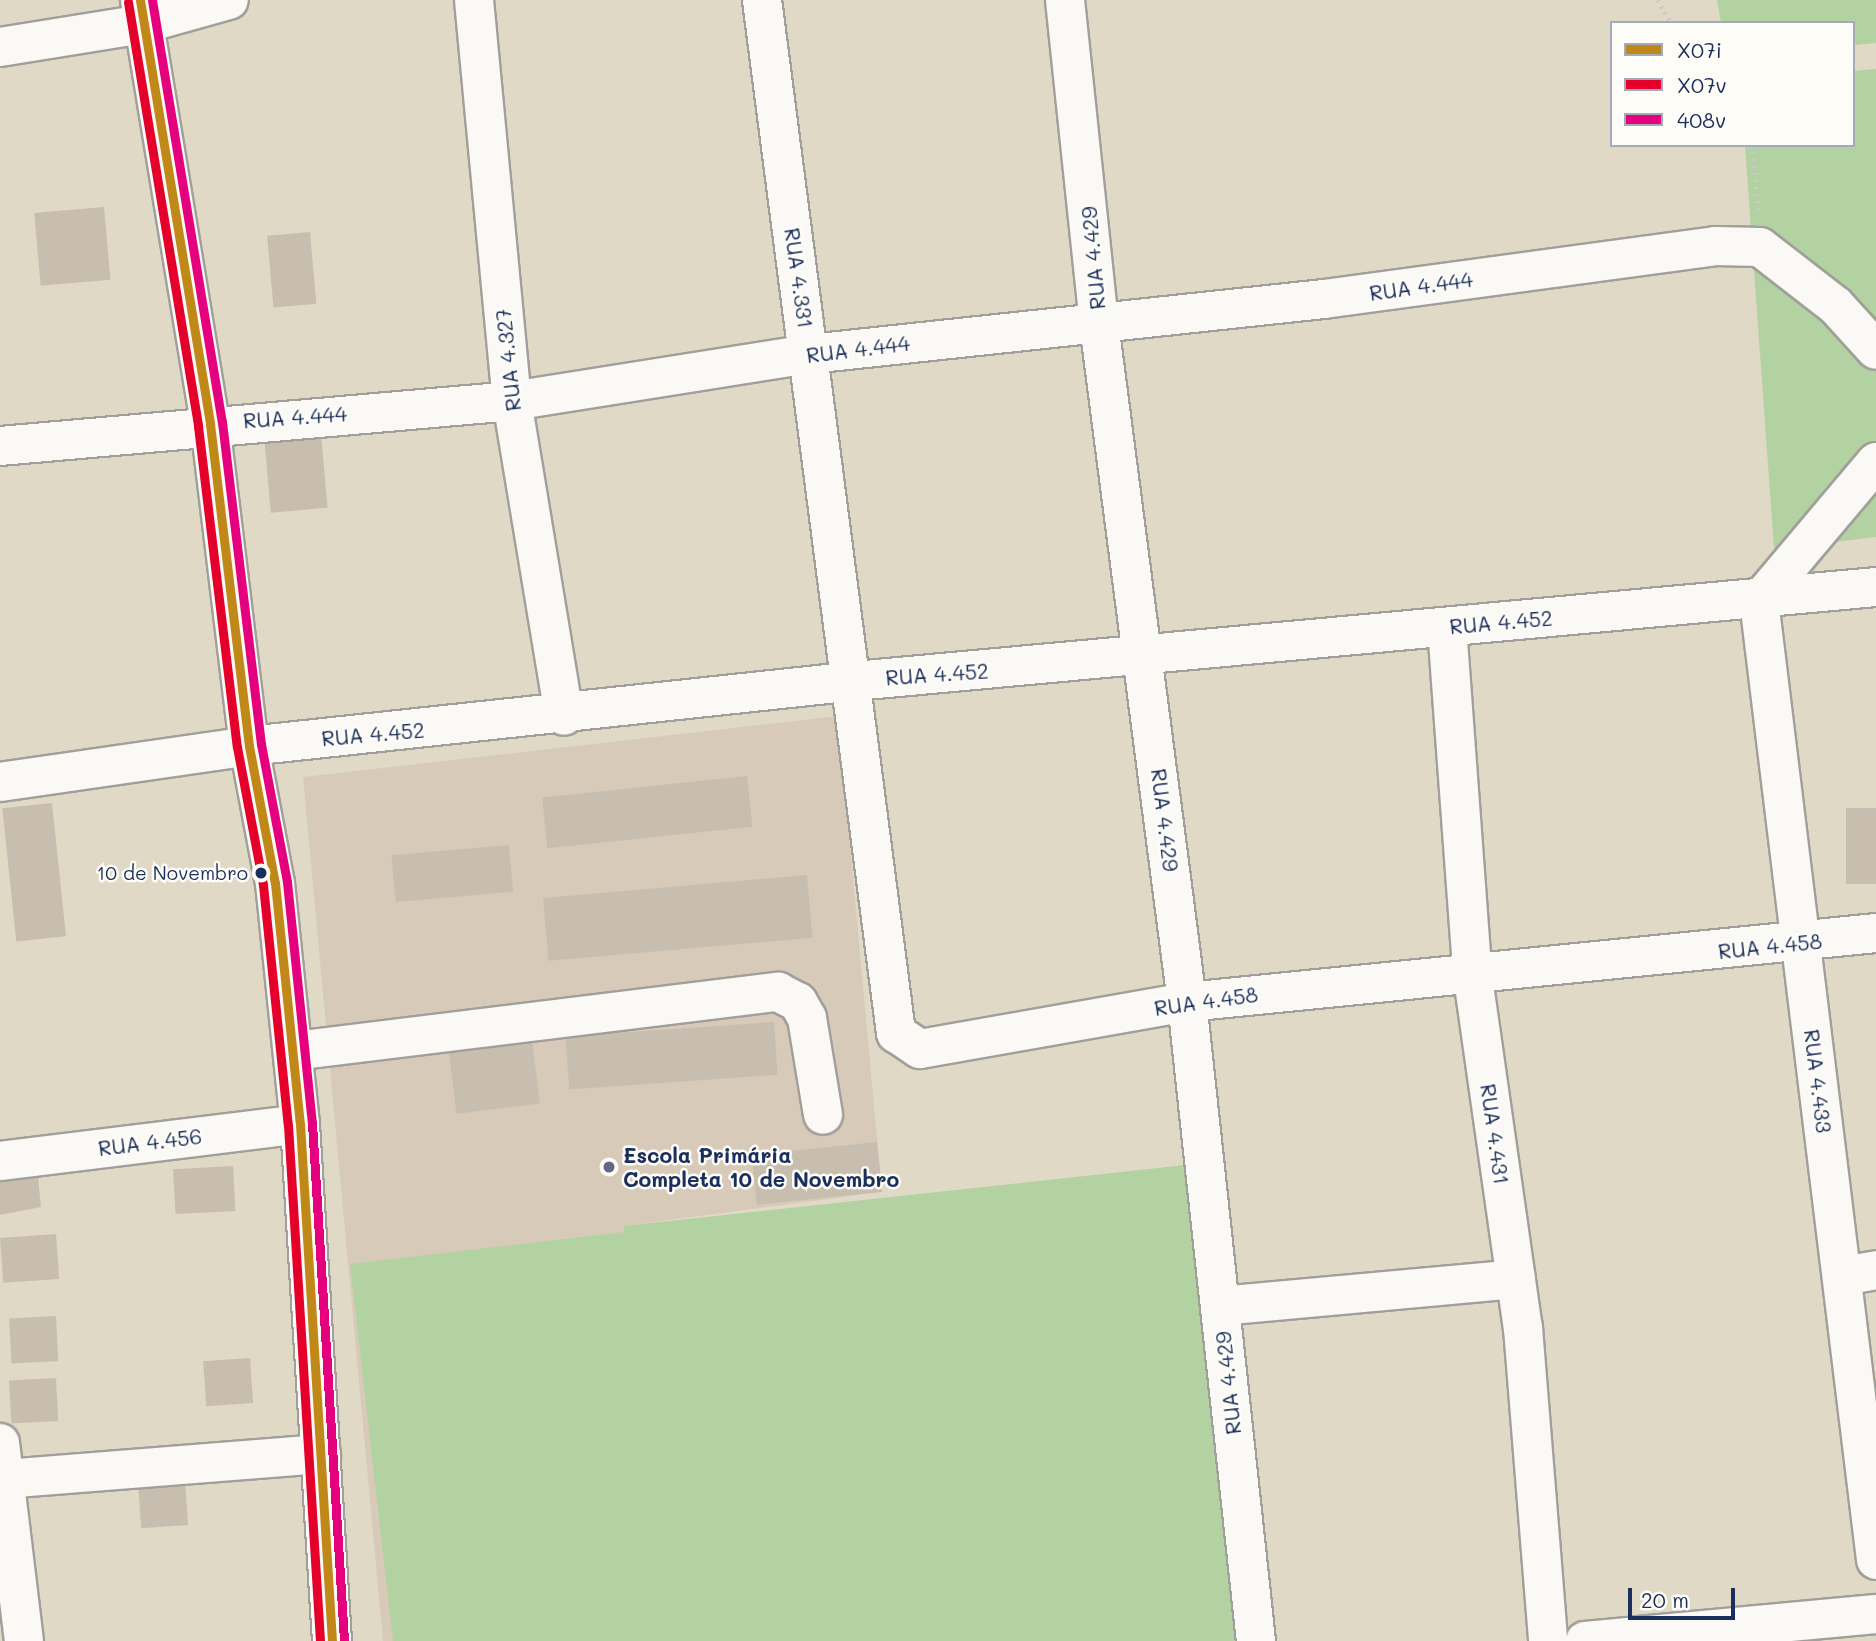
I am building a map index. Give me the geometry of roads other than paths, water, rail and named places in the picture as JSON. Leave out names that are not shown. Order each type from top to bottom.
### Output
[{"type":"street","points":[[0,47],[141,12],[229,0]]},
{"type":"street","name":"RUA 4.327","points":[[474,0],[512,401],[564,716]]},
{"type":"street","name":"RUA 4.331","points":[[762,0],[855,681]]},
{"type":"street","name":"RUA 4.429","points":[[1065,0],[1099,324],[1145,658],[1187,1002],[1256,1641]]},
{"type":"street","points":[[141,12],[210,424],[249,746],[275,883],[300,1124],[332,1641]]},
{"type":"street","name":"RUA 4.444","points":[[0,446],[210,424],[512,401],[810,354],[1099,324],[1715,246],[1760,247],[1836,306],[1876,350]]},
{"type":"street","points":[[1759,601],[1876,462]]},
{"type":"street","name":"RUA 4.452","points":[[0,782],[249,746],[564,716],[855,681],[1145,658],[1447,626],[1759,601],[1876,587]]},
{"type":"street","name":"RUA 4.433","points":[[1759,601],[1800,946],[1859,1273],[1876,1560]]},
{"type":"street","name":"RUA 4.431","points":[[1447,626],[1472,971],[1516,1279],[1548,1641]]},
{"type":"street","name":"RUA 4.458","points":[[855,681],[896,1033],[920,1049],[1187,1002],[1472,971],[1800,946],[1876,933]]},
{"type":"street","points":[[294,1051],[778,992],[799,1002],[807,1018],[823,1115]]},
{"type":"street","name":"RUA 4.456","points":[[0,1161],[300,1124]]},
{"type":"street","points":[[1220,1306],[1516,1279]]},
{"type":"street","points":[[24,1641],[1,1453],[321,1454]]},
{"type":"street","points":[[1585,1641],[1876,1614]]},
{"type":"place","name":"10 de Novembro","points":[[261,873]]},
{"type":"place","name":"Escola Primária Completa 10 de Novembro","points":[[609,1167]]}]
